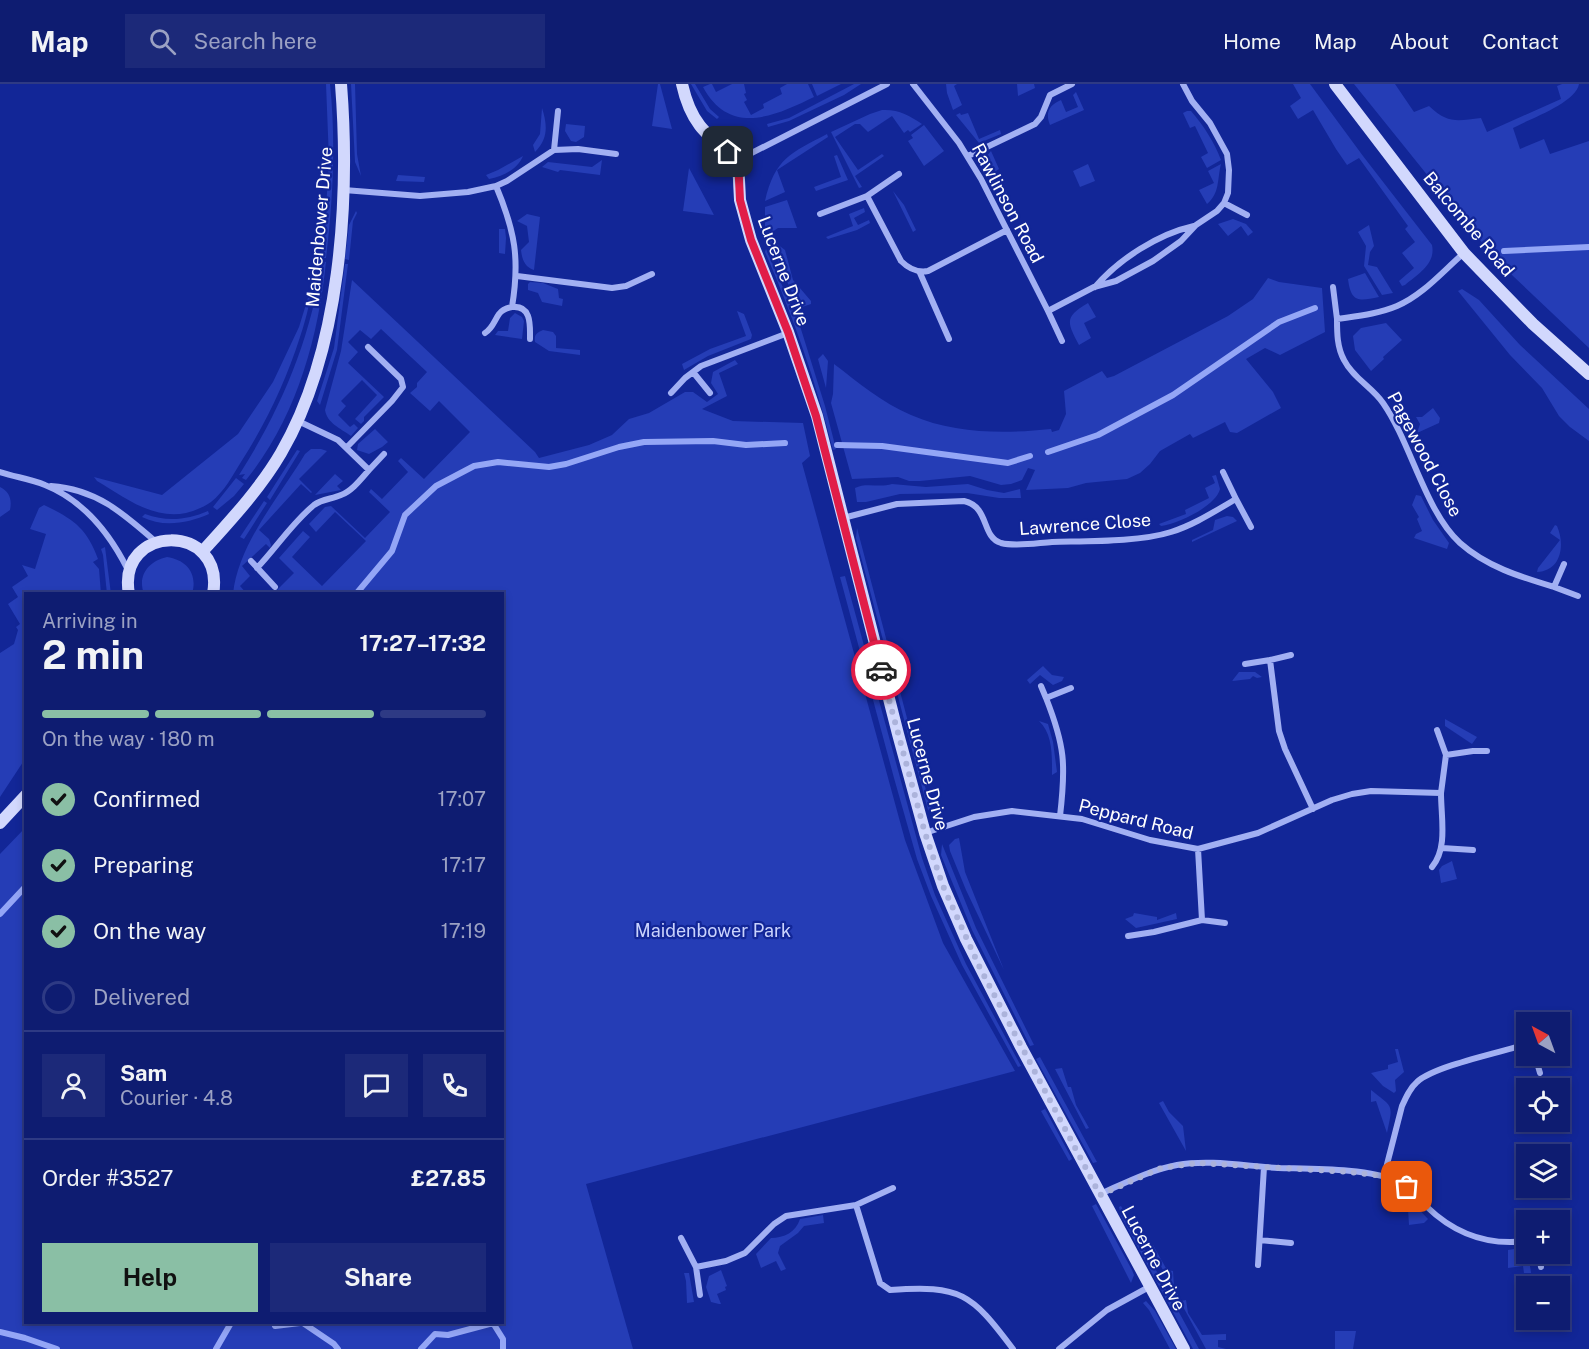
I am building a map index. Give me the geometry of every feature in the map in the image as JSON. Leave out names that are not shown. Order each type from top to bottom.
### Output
[{"type":"street","name":"Maidenbower Drive","points":[[202,552],[257,488],[280,454],[298,421],[319,360],[330,312],[344,190],[345,133],[341,84]]},
{"type":"street","points":[[682,84],[690,112],[698,124],[709,137],[738,159],[887,84]]},
{"type":"street","name":"Rawlinson Road","points":[[913,84],[968,156],[1062,341]]},
{"type":"street","points":[[968,156],[1035,124],[1041,117],[1050,95],[1072,84]]},
{"type":"street","points":[[1048,311],[1094,287],[1116,281],[1153,261],[1181,241],[1196,225],[1217,211],[1224,203],[1228,193],[1227,154],[1210,123],[1183,84]]},
{"type":"street","name":"Balcombe Road","points":[[1335,84],[1464,253],[1533,324],[1589,374]]},
{"type":"street","points":[[555,150],[558,111]]},
{"type":"street","points":[[344,190],[420,196],[468,192],[496,186],[521,173],[555,150],[578,149],[616,154]]},
{"type":"street","name":"Lucerne Drive","points":[[738,159],[740,200],[751,240],[788,332],[816,416],[925,833],[943,886],[971,949],[1184,1349]]},
{"type":"street","points":[[820,214],[867,196],[899,174]]},
{"type":"street","points":[[496,186],[512,230],[517,276],[512,307]]},
{"type":"street","points":[[867,196],[901,261],[905,266],[920,273],[1007,230]]},
{"type":"street","points":[[1224,203],[1247,215]]},
{"type":"street","points":[[1094,287],[1140,250],[1170,233],[1196,225]]},
{"type":"street","points":[[1337,319],[1380,312],[1403,303],[1423,289],[1464,253]]},
{"type":"street","points":[[920,273],[949,339]]},
{"type":"street","points":[[517,276],[612,288],[626,286],[652,274]]},
{"type":"street","name":"Pagewood Close","points":[[1333,287],[1340,349],[1344,361],[1389,412],[1436,510],[1453,536],[1486,562],[1578,597]]},
{"type":"street","points":[[485,333],[501,312],[512,307],[520,307],[528,313],[530,319],[530,339]]},
{"type":"street","points":[[671,393],[701,366],[788,332]]},
{"type":"street","points":[[347,447],[403,387],[401,379],[368,347]]},
{"type":"street","points":[[693,372],[710,393]]},
{"type":"street","points":[[298,421],[347,447],[369,470]]},
{"type":"street","points":[[257,568],[284,535],[313,506],[346,493],[384,454]]},
{"type":"street","points":[[0,472],[47,485],[85,491],[100,498],[156,542]]},
{"type":"street","points":[[1223,472],[1251,527]]},
{"type":"street","points":[[47,485],[72,500],[96,520],[108,533],[129,571]]},
{"type":"street","name":"Lawrence Close","points":[[843,518],[897,504],[964,501],[970,502],[980,510],[987,528],[995,539],[1005,544],[1025,544],[1132,538],[1169,533],[1192,524],[1236,498]]},
{"type":"street","points":[[129,592],[129,571],[135,558],[144,548],[170,539],[183,541],[202,552],[213,569],[213,592]]},
{"type":"street","points":[[251,561],[275,587]]},
{"type":"street","points":[[1554,587],[1564,564]]},
{"type":"street","points":[[1245,664],[1291,656]]},
{"type":"street","points":[[1270,660],[1279,730],[1285,749],[1313,809]]},
{"type":"street","points":[[1041,686],[1057,726],[1063,750],[1064,780],[1060,816]]},
{"type":"street","points":[[1046,698],[1071,688]]},
{"type":"street","points":[[1432,867],[1438,860],[1442,848],[1441,793],[1446,755],[1437,730]]},
{"type":"street","points":[[1446,755],[1487,751]]},
{"type":"street","name":"Peppard Road","points":[[925,833],[994,813],[1012,811],[1060,816],[1104,825],[1173,846],[1198,849],[1258,833],[1352,794],[1371,791],[1441,793]]},
{"type":"street","points":[[0,823],[24,797]]},
{"type":"street","points":[[1442,848],[1473,849]]},
{"type":"street","points":[[1198,849],[1202,920]]},
{"type":"street","points":[[1128,936],[1202,920],[1225,922]]},
{"type":"street","points":[[1384,1176],[1402,1106],[1406,1095],[1418,1081],[1434,1072],[1516,1047]]},
{"type":"street","points":[[1538,1066],[1540,1072]]},
{"type":"street","points":[[1100,1195],[1145,1174],[1179,1164],[1197,1163],[1384,1176],[1407,1187],[1448,1224],[1466,1234],[1493,1242],[1516,1241]]},
{"type":"street","points":[[1258,1265],[1264,1167]]},
{"type":"street","points":[[696,1267],[726,1261],[745,1253],[774,1224],[786,1216],[856,1204],[893,1188]]},
{"type":"street","points":[[856,1204],[877,1277],[884,1288],[890,1290],[934,1288],[958,1295],[975,1304],[1013,1349]]},
{"type":"street","points":[[681,1238],[696,1267],[700,1295]]},
{"type":"street","points":[[1260,1240],[1291,1243]]},
{"type":"street","points":[[1059,1349],[1107,1310],[1149,1287]]},
{"type":"green space","points":[[326,84],[330,84],[332,106],[333,171],[326,258],[323,258],[329,160]]},
{"type":"green space","points":[[351,84],[355,84],[357,154],[361,176],[355,162]]},
{"type":"green space","points":[[658,84],[660,84],[672,129],[652,126]]},
{"type":"green space","points":[[691,84],[695,84],[710,109],[719,117],[717,119],[707,111]]},
{"type":"green space","points":[[710,84],[716,92],[732,84],[744,84],[746,93],[744,94],[747,100],[744,102],[751,115],[764,108],[763,104],[782,94],[780,88],[787,84],[808,84],[814,97],[769,115],[754,118],[740,117],[726,112],[714,103],[703,87]]},
{"type":"green space","points":[[812,84],[841,84],[817,96]]},
{"type":"green space","points":[[854,84],[861,84],[844,95],[789,121],[768,127],[767,124],[789,118]]},
{"type":"green space","points":[[946,84],[957,84],[954,86],[962,105],[953,110],[947,93]]},
{"type":"green space","points":[[1017,84],[1034,84],[1035,88],[1018,96]]},
{"type":"green space","points":[[1293,84],[1310,84],[1432,245],[1433,252],[1429,263],[1405,285],[1402,286],[1399,281],[1414,268],[1402,253],[1415,242],[1405,229],[1408,226],[1359,158],[1347,165],[1313,110],[1298,119],[1290,106],[1301,98]]},
{"type":"green space","points":[[1354,84],[1395,84],[1414,112],[1429,106],[1442,116],[1453,120],[1481,118],[1487,132],[1561,99],[1557,86],[1579,84],[1570,98],[1561,104],[1513,128],[1520,149],[1544,139],[1550,154],[1589,141],[1589,348],[1513,276],[1478,238]]},
{"type":"green space","points":[[1076,92],[1084,110],[1050,125],[1048,113],[1057,102],[1061,100],[1066,112],[1078,107],[1073,95]]},
{"type":"green space","points":[[542,108],[546,131],[540,147],[535,152],[533,145],[540,134]]},
{"type":"green space","points":[[882,110],[903,113],[922,124],[904,133],[892,116],[868,132],[860,124],[855,124],[835,137],[858,170],[882,154],[884,156],[855,176],[862,187],[859,188],[831,132]]},
{"type":"green space","points":[[1191,111],[1204,128],[1221,160],[1207,168],[1201,157],[1208,153],[1195,126],[1190,128],[1183,113]]},
{"type":"green space","points":[[960,113],[961,115],[968,113],[979,139],[1000,130],[1001,134],[979,143],[956,115]]},
{"type":"green space","points":[[566,124],[585,126],[584,137],[576,142],[571,141],[565,131]]},
{"type":"green space","points":[[924,125],[944,151],[924,166],[908,141],[913,138],[911,135]]},
{"type":"green space","points":[[827,134],[828,137],[778,170],[794,152]]},
{"type":"green space","points":[[991,151],[999,169],[996,171],[1007,193],[1005,194],[987,161],[986,157]]},
{"type":"green space","points":[[837,155],[848,180],[816,191],[814,187],[841,177],[834,156]]},
{"type":"green space","points":[[523,156],[513,169],[504,174],[489,179],[486,175],[498,170]]},
{"type":"green space","points":[[602,160],[600,175],[560,170],[558,172],[542,167],[548,162],[592,167]]},
{"type":"green space","points":[[1088,164],[1095,181],[1080,187],[1073,171]]},
{"type":"green space","points":[[1221,164],[1216,191],[1207,204],[1199,190],[1214,183],[1208,171]]},
{"type":"green space","points":[[689,168],[714,215],[683,211]]},
{"type":"green space","points":[[777,170],[785,192],[765,201],[769,187]]},
{"type":"green space","points":[[398,175],[425,177],[424,182],[396,181]]},
{"type":"green space","points":[[893,191],[904,205],[916,230],[913,232]]},
{"type":"green space","points":[[787,200],[797,228],[778,228],[772,232],[773,241],[785,250],[793,280],[811,301],[811,304],[799,308],[765,233],[765,207]]},
{"type":"green space","points":[[864,208],[865,212],[854,218],[858,225],[869,220],[870,223],[857,230],[828,239],[826,237],[853,226],[849,214]]},
{"type":"green space","points":[[356,211],[349,260],[345,259],[349,225]]},
{"type":"green space","points":[[527,214],[540,217],[534,270],[526,265],[521,254],[521,250],[529,242],[527,226],[517,221]]},
{"type":"green space","points":[[1233,219],[1246,224],[1253,232],[1248,236],[1241,226],[1228,236],[1218,224]]},
{"type":"green space","points":[[1369,225],[1374,246],[1370,252],[1368,265],[1377,267],[1393,293],[1382,295],[1364,266],[1366,246],[1358,232]]},
{"type":"green space","points":[[499,229],[505,229],[505,254],[499,253]]},
{"type":"green space","points":[[766,249],[800,326],[836,449],[833,450],[803,350],[765,252]]},
{"type":"green space","points":[[322,261],[326,262],[317,320],[302,377],[278,431],[246,480],[242,478],[245,474],[239,475],[281,399],[302,346]]},
{"type":"green space","points":[[345,264],[348,264],[337,350],[320,405],[317,401],[334,348]]},
{"type":"green space","points":[[1365,273],[1379,297],[1361,299],[1351,292],[1348,279]]},
{"type":"green space","points":[[315,275],[309,306],[282,386],[250,447],[216,498],[205,506],[189,512],[162,513],[139,506],[97,481],[94,477],[162,495],[238,434],[273,382],[299,327]]},
{"type":"green space","points":[[1268,278],[1279,282],[1322,288],[1325,332],[1280,355],[1265,348],[1246,359],[1273,392],[1281,408],[1237,433],[1230,432],[1225,422],[1193,438],[1190,434],[1160,451],[1140,473],[1127,479],[1086,483],[1068,488],[1026,490],[1035,470],[1028,468],[1022,480],[1001,485],[970,476],[920,481],[909,481],[898,477],[852,479],[831,403],[834,364],[890,404],[927,421],[980,431],[1016,432],[1051,429],[1052,432],[1059,430],[1066,414],[1064,391],[1102,371],[1107,378],[1114,376],[1228,316],[1253,299]]},
{"type":"green space","name":"Maidenbower Park","points":[[352,280],[539,458],[589,445],[612,435],[629,419],[649,413],[685,392],[693,392],[707,402],[718,394],[711,383],[713,372],[735,360],[738,364],[719,373],[727,396],[702,409],[733,421],[803,423],[810,456],[802,463],[905,840],[943,943],[1015,1071],[586,1184],[633,1349],[0,1349],[0,854],[24,829],[24,1324],[504,1324],[504,592],[275,592],[294,573],[279,558],[303,531],[310,537],[292,557],[322,586],[366,541],[335,512],[316,532],[309,524],[325,507],[331,506],[365,538],[390,512],[369,492],[371,489],[382,499],[408,472],[398,461],[401,458],[424,479],[470,432],[439,401],[430,411],[410,393],[427,372],[381,329],[371,339],[360,330],[348,342],[358,352],[348,363],[384,397],[364,417],[361,424],[355,419],[377,395],[362,380],[341,401],[346,406],[338,415],[350,427],[354,424],[358,428],[351,436],[328,418],[325,410],[341,351]]},
{"type":"green space","points":[[530,282],[543,283],[558,289],[559,298],[563,299],[562,306],[542,302],[538,293],[528,290]]},
{"type":"green space","points":[[1462,289],[1479,300],[1520,345],[1589,409],[1589,441],[1559,416],[1542,388],[1510,355],[1458,291]]},
{"type":"green space","points":[[1088,303],[1096,317],[1084,323],[1091,338],[1079,345],[1070,325],[1071,316]]},
{"type":"green space","points":[[737,311],[744,314],[752,335],[751,339],[708,356],[684,370],[682,364],[710,349],[746,336]]},
{"type":"green space","points":[[515,313],[524,321],[522,339],[495,335],[498,331],[508,331],[510,318]]},
{"type":"green space","points":[[1386,323],[1402,340],[1371,371],[1355,350],[1353,336],[1361,328]]},
{"type":"green space","points":[[543,330],[553,332],[556,336],[556,348],[580,350],[580,355],[549,351],[535,342],[536,334]]},
{"type":"green space","points":[[823,354],[828,361],[826,388],[818,359]]},
{"type":"green space","points":[[1433,408],[1440,418],[1439,423],[1417,433],[1420,424],[1416,417],[1422,417]]},
{"type":"green space","points":[[375,429],[388,442],[369,454],[357,450],[358,444]]},
{"type":"green space","points":[[311,449],[327,451],[299,479],[312,492],[301,484],[259,530],[269,539],[270,548],[266,544],[242,566],[250,576],[240,586],[245,592],[233,592],[237,575],[251,539],[305,454]]},
{"type":"green space","points":[[297,450],[300,451],[270,500],[267,497]]},
{"type":"green space","points":[[335,474],[343,481],[337,486],[341,490],[315,495]]},
{"type":"green space","points":[[1216,475],[1220,489],[1211,502],[1186,518],[1168,525],[1159,524],[1186,514],[1185,510],[1209,498],[1205,488],[1215,483],[1212,476]]},
{"type":"green space","points":[[236,478],[244,484],[217,510],[213,507]]},
{"type":"green space","points":[[892,484],[926,487],[968,484],[1004,493],[1020,489],[1021,498],[999,498],[967,493],[900,494],[857,502],[855,488],[864,485]]},
{"type":"green space","points":[[0,487],[8,494],[11,503],[10,510],[0,517]]},
{"type":"green space","points":[[1416,495],[1421,496],[1433,520],[1449,543],[1447,549],[1414,538],[1422,531],[1417,519],[1419,517],[1412,505]]},
{"type":"green space","points":[[264,501],[267,503],[244,539],[240,537]]},
{"type":"green space","points":[[44,505],[63,515],[84,532],[98,559],[93,562],[99,569],[101,592],[24,592],[24,761],[0,797],[0,653],[14,644],[18,630],[16,627],[20,624],[8,604],[18,597],[12,587],[28,576],[22,565],[35,569],[46,534],[30,529],[39,508]]},
{"type":"green space","points":[[208,511],[209,514],[201,517],[176,523],[159,522],[142,517],[145,514],[177,519]]},
{"type":"green space","points":[[1227,516],[1237,521],[1192,542],[1213,530],[1215,520]]},
{"type":"green space","points":[[1555,525],[1561,541],[1559,555],[1552,567],[1537,572],[1560,540],[1550,533]]},
{"type":"green space","points":[[857,528],[932,813],[928,810],[856,538]]},
{"type":"green space","points":[[105,547],[111,592],[107,592],[101,549]]},
{"type":"green space","points":[[167,557],[180,561],[189,569],[193,580],[192,592],[143,592],[143,575],[150,565]]},
{"type":"green space","points":[[845,576],[922,858],[935,895],[966,964],[1021,1066],[1018,1067],[962,965],[917,859],[840,577]]},
{"type":"green space","points":[[1043,666],[1052,675],[1064,677],[1062,681],[1053,685],[1040,675],[1030,684],[1027,680]]},
{"type":"green space","points":[[1239,672],[1255,672],[1262,677],[1253,676],[1250,679],[1232,681]]},
{"type":"green space","points":[[1445,719],[1477,737],[1472,744],[1445,726]]},
{"type":"green space","points":[[1039,721],[1048,724],[1053,742],[1057,772],[1052,775],[1052,753],[1049,739],[1044,726]]},
{"type":"green space","points":[[959,838],[965,872],[1004,970],[950,851],[949,845]]},
{"type":"green space","points":[[942,844],[976,928],[1034,1045],[1030,1046],[972,930],[941,855]]},
{"type":"green space","points":[[1452,861],[1457,879],[1441,883],[1439,870]]},
{"type":"green space","points":[[1134,913],[1157,917],[1157,920],[1176,913],[1177,919],[1136,928],[1125,919],[1133,916]]},
{"type":"green space","points":[[1395,1049],[1398,1049],[1404,1072],[1395,1080],[1396,1091],[1394,1093],[1383,1086],[1371,1073],[1388,1069],[1388,1065],[1398,1062]]},
{"type":"green space","points":[[1040,1057],[1097,1162],[1093,1163],[1036,1059]]},
{"type":"green space","points":[[1062,1068],[1076,1105],[1089,1128],[1086,1129],[1055,1069]]},
{"type":"green space","points":[[1371,1090],[1390,1107],[1387,1133],[1376,1101],[1371,1102]]},
{"type":"green space","points":[[1163,1101],[1169,1112],[1183,1126],[1186,1151],[1159,1103]]},
{"type":"green space","points":[[1045,1109],[1072,1159],[1069,1161],[1041,1111]]},
{"type":"green space","points":[[1405,1203],[1409,1206],[1413,1203],[1428,1219],[1424,1223],[1409,1225],[1408,1209],[1397,1209],[1397,1205]]},
{"type":"green space","points":[[1096,1204],[1132,1270],[1134,1275],[1131,1283],[1092,1206]]},
{"type":"green space","points":[[1121,1206],[1199,1349],[1193,1349],[1121,1216],[1119,1207]]},
{"type":"green space","points":[[823,1215],[824,1223],[804,1226],[780,1246],[778,1253],[786,1269],[781,1271],[776,1261],[761,1268],[756,1254],[771,1238],[789,1233],[800,1219]]},
{"type":"green space","points":[[1153,1245],[1167,1270],[1173,1271],[1174,1287],[1181,1301],[1186,1300],[1188,1313],[1202,1335],[1226,1334],[1226,1340],[1218,1340],[1218,1347],[1226,1349],[1206,1349],[1150,1246]]},
{"type":"green space","points":[[1508,1250],[1516,1250],[1516,1264],[1530,1264],[1531,1273],[1524,1273],[1523,1266],[1508,1268]]},
{"type":"green space","points":[[721,1270],[727,1286],[726,1290],[717,1294],[721,1304],[719,1304],[711,1302],[706,1287],[709,1276]]},
{"type":"green space","points":[[684,1273],[689,1273],[694,1302],[687,1303]]},
{"type":"green space","points":[[1146,1301],[1155,1311],[1176,1349],[1170,1349],[1143,1303]]},
{"type":"green space","points":[[1335,1331],[1356,1331],[1353,1349],[1335,1349]]},
{"type":"waterway","points":[[1504,251],[1589,247]]},
{"type":"waterway","points":[[1048,452],[1098,435],[1173,395],[1279,322],[1315,308]]},
{"type":"waterway","points":[[358,592],[392,551],[405,515],[436,486],[474,466],[498,462],[549,467],[644,442],[713,441],[746,445],[785,443]]},
{"type":"waterway","points":[[837,445],[882,446],[1008,463],[1030,456]]},
{"type":"waterway","points":[[0,914],[24,888]]},
{"type":"waterway","points":[[216,1349],[230,1324]]},
{"type":"waterway","points":[[274,1324],[275,1326],[292,1324]]},
{"type":"waterway","points":[[304,1324],[338,1349]]},
{"type":"waterway","points":[[421,1349],[435,1334],[448,1335],[489,1324]]},
{"type":"waterway","points":[[494,1324],[503,1339],[503,1349]]},
{"type":"waterway","points":[[0,1332],[57,1349]]},
{"type":"way so far","points":[[881,670],[925,833],[943,886],[980,968],[1100,1195],[1161,1168],[1197,1163],[1350,1172],[1384,1176],[1407,1187]]},
{"type":"route","points":[[728,152],[738,159],[740,200],[751,240],[788,332],[816,416],[881,670]]}]
